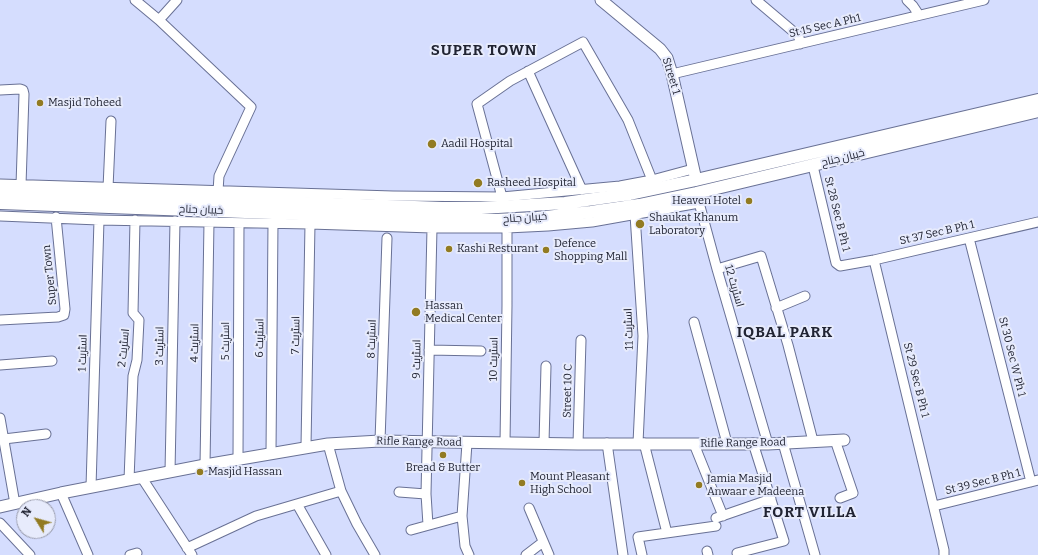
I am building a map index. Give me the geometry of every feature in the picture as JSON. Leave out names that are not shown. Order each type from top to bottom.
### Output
[{"type":"main road","name":"خیبان جناح","points":[[0,192],[260,202],[481,208],[565,203],[630,194],[695,174],[1038,100]]},
{"type":"main road","name":"خیبان جناح","points":[[0,203],[496,220],[591,212],[698,198],[813,166],[1038,111]]},
{"type":"street","points":[[135,0],[159,20],[251,107],[219,176],[218,190]]},
{"type":"street","points":[[159,20],[177,0]]},
{"type":"street","name":"Street 1","points":[[601,0],[660,49],[667,58],[695,174]]},
{"type":"street","points":[[756,0],[795,33],[800,44]]},
{"type":"street","points":[[907,0],[919,15]]},
{"type":"street","name":"St 15 Sec A Ph1","points":[[672,74],[984,0]]},
{"type":"street","points":[[502,197],[477,104],[510,81],[583,42],[628,120],[652,180]]},
{"type":"street","points":[[528,71],[582,190]]},
{"type":"street","points":[[0,90],[20,89],[24,94],[21,185]]},
{"type":"street","points":[[108,188],[111,121]]},
{"type":"street","name":"St 28 Sec B Ph 1","points":[[813,166],[836,263],[840,266]]},
{"type":"street","points":[[0,184],[401,196],[502,197],[620,186],[695,174]]},
{"type":"street","points":[[0,216],[56,217],[99,220],[432,228],[507,228],[592,222],[634,215],[698,198]]},
{"type":"street","name":"اسٹریٹ 12","points":[[698,198],[768,444]]},
{"type":"street","name":"اسٹریٹ 11","points":[[634,215],[643,336],[641,443],[667,533]]},
{"type":"street","name":"Super Town","points":[[0,320],[64,315],[65,309],[56,217]]},
{"type":"street","name":"اسٹریٹ 1","points":[[91,487],[99,220]]},
{"type":"street","name":"اسٹریٹ 2","points":[[129,480],[133,376],[137,360],[139,320],[133,313],[135,220]]},
{"type":"street","name":"اسٹریٹ 3","points":[[170,472],[175,221]]},
{"type":"street","name":"اسٹریٹ 4","points":[[205,465],[209,222]]},
{"type":"street","name":"St 37 Sec B Ph 1","points":[[840,266],[874,260],[1038,222]]},
{"type":"street","name":"اسٹریٹ 5","points":[[238,458],[239,223]]},
{"type":"street","name":"اسٹریٹ 6","points":[[271,452],[273,223]]},
{"type":"street","name":"اسٹریٹ 7","points":[[306,446],[310,224]]},
{"type":"street","name":"اسٹریٹ 9","points":[[428,525],[426,494],[432,228]]},
{"type":"street","name":"اسٹریٹ 10","points":[[505,443],[507,228]]},
{"type":"street","name":"اسٹریٹ 8","points":[[380,441],[387,238]]},
{"type":"street","name":"St 30 Sec W Ph 1","points":[[969,238],[1035,481]]},
{"type":"street","points":[[717,269],[761,256],[788,345],[813,442]]},
{"type":"street","name":"St 29 Sec B Ph 1","points":[[874,260],[934,506],[944,555]]},
{"type":"street","points":[[776,308],[805,296]]},
{"type":"street","points":[[694,322],[727,443]]},
{"type":"street","name":"Street 10 C","points":[[578,444],[581,340]]},
{"type":"street","points":[[429,350],[481,351]]},
{"type":"street","points":[[0,365],[52,361]]},
{"type":"street","points":[[544,443],[546,366]]},
{"type":"street","points":[[0,418],[15,504]]},
{"type":"street","points":[[4,439],[46,434]]},
{"type":"street","points":[[840,440],[853,493],[840,498]]},
{"type":"street","name":"Rifle Range Road","points":[[0,507],[61,493],[238,458],[306,446],[328,444],[380,441],[578,444],[768,444],[840,440]]},
{"type":"street","points":[[467,443],[462,516],[465,546],[469,555]]},
{"type":"street","points":[[607,443],[623,555]]},
{"type":"street","points":[[738,553],[784,541],[753,443]]},
{"type":"street","points":[[783,443],[815,555]]},
{"type":"street","points":[[328,444],[341,491],[374,555]]},
{"type":"street","points":[[694,444],[718,520]]},
{"type":"street","points":[[142,478],[189,551],[256,516],[341,491]]},
{"type":"street","name":"St 39 Sec B Ph 1","points":[[934,506],[1035,481]]},
{"type":"street","points":[[399,492],[426,494]]},
{"type":"street","points":[[61,493],[88,555]]},
{"type":"street","points":[[640,554],[638,537],[667,533],[718,520],[771,499]]},
{"type":"street","points":[[298,504],[326,555]]},
{"type":"street","points":[[529,508],[548,555]]},
{"type":"street","points":[[411,530],[462,516]]},
{"type":"street","points":[[0,523],[30,555]]},
{"type":"street","points":[[526,555],[543,542]]},
{"type":"place","name":"Masjid Toheed","points":[[40,103]]},
{"type":"place","name":"Aadil Hospital","points":[[432,144]]},
{"type":"place","name":"Rasheed Hospital","points":[[478,183]]},
{"type":"place","name":"Heaven Hotel","points":[[749,201]]},
{"type":"place","name":"Shaukat Khanum Laboratory","points":[[640,224]]},
{"type":"place","name":"Kashi Resturant","points":[[449,249]]},
{"type":"place","name":"Defence Shopping Mall","points":[[546,250]]},
{"type":"place","name":"Hassan Medical Center","points":[[416,312]]},
{"type":"place","name":"Bread & Butter","points":[[443,455]]},
{"type":"place","name":"Masjid Hassan","points":[[200,472]]},
{"type":"place","name":"Mount Pleasant High School","points":[[522,483]]},
{"type":"place","name":"Jamia Masjid Anwaar e Madeena","points":[[699,485]]},
{"type":"district","name":"SUPER TOWN","points":[[484,51]]},
{"type":"district","name":"IQBAL PARK","points":[[785,333]]},
{"type":"district","name":"FORT VILLA","points":[[810,513]]}]
